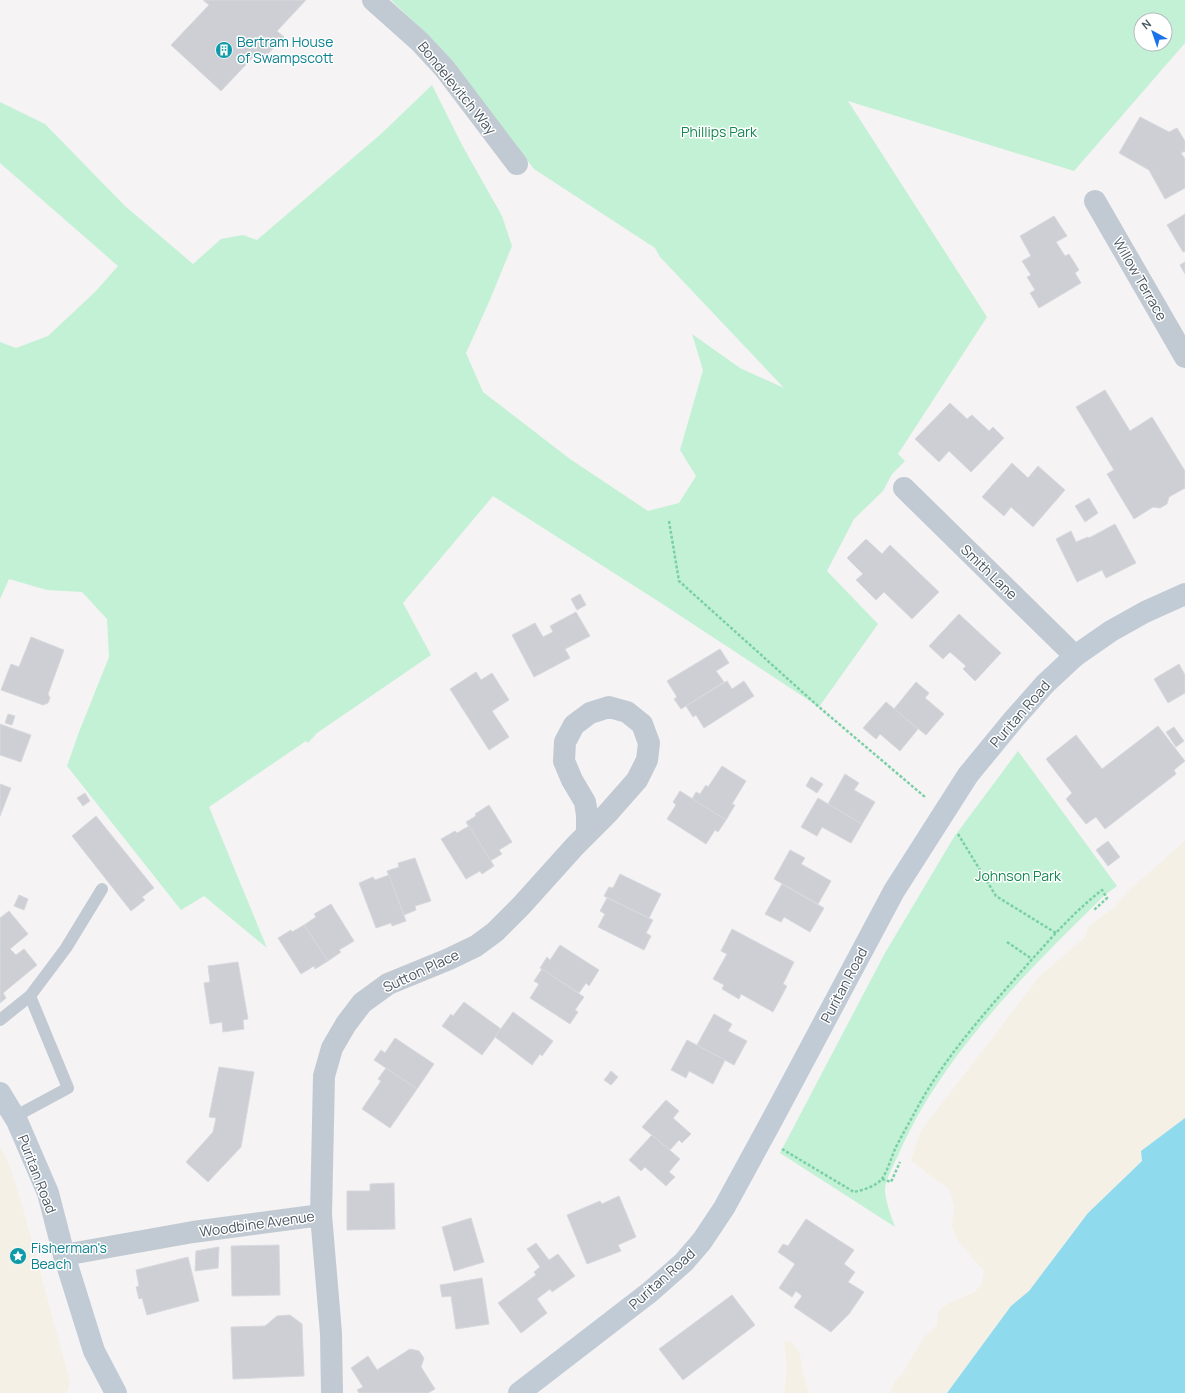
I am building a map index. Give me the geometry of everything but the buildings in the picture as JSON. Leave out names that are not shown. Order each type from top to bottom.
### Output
[{"type":"street","name":"Bondelevitch Way","points":[[373,0],[420,42],[445,69],[517,164]]},
{"type":"street","name":"Willow Terrace","points":[[1095,201],[1185,357]]},
{"type":"street","name":"Smith Lane","points":[[904,488],[1075,656]]},
{"type":"street","name":"Puritan Road","points":[[519,1393],[650,1292],[684,1262],[702,1241],[724,1208],[763,1137],[894,891],[968,775],[1044,684],[1075,656],[1118,627],[1145,612],[1185,594]]},
{"type":"street","name":"Sutton Place","points":[[321,1215],[324,1076],[332,1048],[346,1024],[362,1003],[388,984],[449,959],[476,946],[495,932],[522,906],[637,780],[647,760],[649,743],[642,724],[627,712],[609,707],[590,713],[574,724],[565,742],[564,761],[572,780],[585,802],[587,834]]},
{"type":"street","name":"Puritan Road","points":[[0,1092],[14,1117],[48,1193],[64,1255],[94,1351],[116,1393]]},
{"type":"street","name":"Woodbine Avenue","points":[[64,1255],[193,1232],[321,1215],[331,1333],[332,1393]]},
{"type":"lane","points":[[0,1020],[30,996],[66,948],[102,889]]},
{"type":"lane","points":[[14,1117],[68,1088],[30,996]]},
{"type":"path","points":[[669,521],[679,581],[819,707],[925,796],[957,833],[996,896],[1056,933]]},
{"type":"path","points":[[763,1137],[854,1192],[874,1185],[882,1179],[899,1141],[940,1071],[969,1033],[1056,933],[1091,898],[1102,890],[1108,898],[1094,910]]},
{"type":"path","points":[[1007,942],[1032,959]]},
{"type":"path","points":[[882,1179],[892,1182],[900,1162]]},
{"type":"green space","name":"Phillips Park","points":[[391,0],[1185,0],[1185,43],[1074,171],[848,101],[987,317],[898,454],[905,461],[892,474],[883,491],[854,519],[827,571],[878,624],[819,707],[661,603],[493,496],[403,603],[431,655],[317,733],[308,743],[306,741],[209,807],[267,948],[204,896],[181,910],[67,766],[109,657],[107,619],[82,592],[47,590],[9,579],[0,599],[0,342],[16,348],[48,336],[96,291],[118,266],[0,163],[0,102],[45,124],[125,206],[193,264],[221,239],[243,235],[257,240],[381,134],[432,85],[462,145],[502,216],[512,246],[466,353],[483,392],[570,459],[648,511],[679,503],[696,476],[680,450],[703,370],[692,334],[740,368],[784,388],[660,257],[655,248],[534,169],[434,41]]},
{"type":"green space","name":"Johnson Park","points":[[1018,751],[1117,886],[1105,895],[1016,985],[988,1017],[936,1085],[915,1121],[886,1182],[885,1189],[888,1208],[895,1227],[780,1153],[885,953],[954,837]]},
{"type":"sand","points":[[1185,841],[1185,1118],[1141,1151],[1142,1160],[1088,1213],[1029,1291],[1011,1306],[947,1393],[889,1393],[894,1382],[902,1374],[924,1337],[937,1325],[938,1311],[949,1303],[975,1292],[982,1283],[984,1271],[957,1240],[952,1225],[954,1207],[950,1190],[911,1161],[920,1132],[1039,977],[1085,937],[1088,927],[1116,906],[1127,892]]},
{"type":"sand","name":"Fisherman's Beach","points":[[0,1146],[10,1166],[23,1209],[70,1382],[67,1393],[0,1393]]},
{"type":"sand","points":[[791,1341],[800,1354],[803,1373],[809,1393],[784,1393],[786,1381],[786,1355],[784,1343]]},
{"type":"water","points":[[1185,1118],[1185,1393],[947,1393],[1011,1306],[1029,1291],[1088,1213],[1142,1161],[1141,1151]]},
{"type":"place","name":"Bertram House of Swampscott","points":[[224,50]]},
{"type":"place","name":"Fisherman's Beach","points":[[18,1256]]}]
